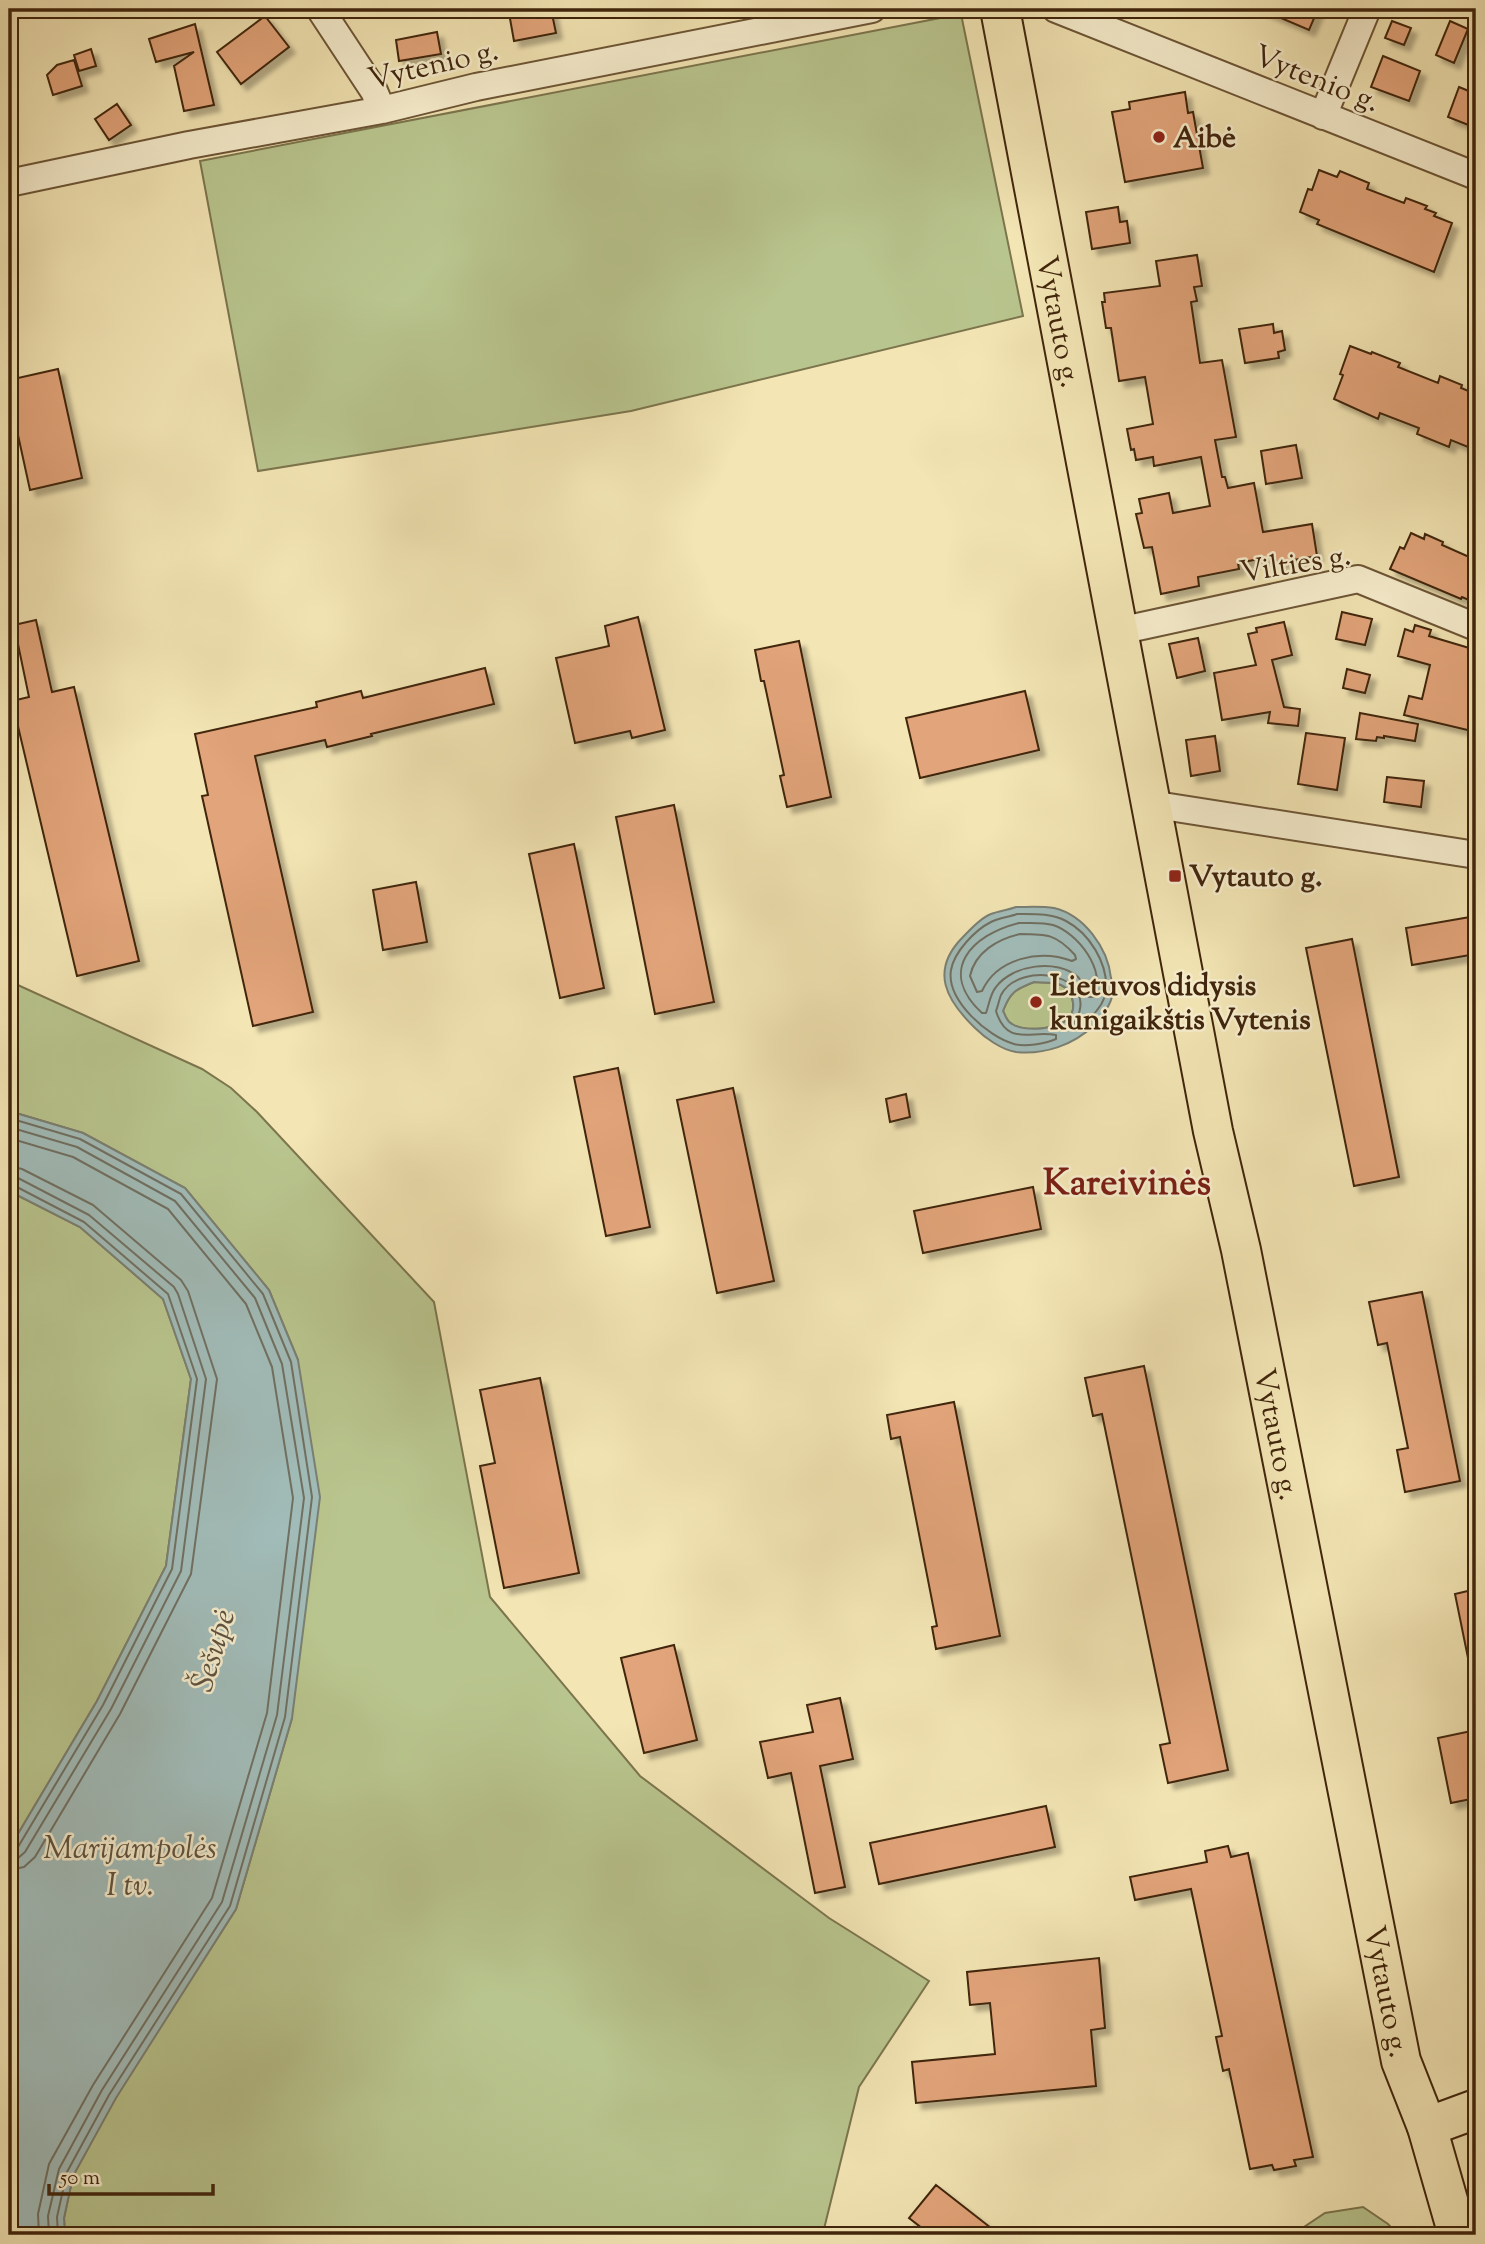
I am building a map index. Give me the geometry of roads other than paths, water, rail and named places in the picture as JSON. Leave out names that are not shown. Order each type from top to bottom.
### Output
[{"type":"main road","name":"Vytauto g.","points":[[1000,9],[1213,1130],[1241,1250],[1401,2060],[1427,2127],[1457,2230]]},
{"type":"main road","points":[[1427,2127],[1476,2109]]},
{"type":"street","points":[[320,9],[374,91],[382,110]]},
{"type":"street","name":"Vytenio g.","points":[[9,183],[189,145],[382,110],[476,88],[872,9]]},
{"type":"street","name":"Vytenio g.","points":[[1056,9],[1476,176]]},
{"type":"street","points":[[1323,116],[1367,9]]},
{"type":"street","name":"Vilties g.","points":[[1119,631],[1358,579],[1476,627]]},
{"type":"street","points":[[1150,804],[1476,855]]},
{"type":"water","points":[[1016,907],[1054,908],[1075,918],[1093,934],[1109,967],[1113,991],[1103,1015],[1077,1038],[1048,1050],[1016,1052],[994,1043],[979,1032],[956,1007],[946,985],[946,962],[962,938],[987,916]],"holes":[[[1034,982],[1065,987],[1073,1004],[1069,1018],[1057,1025],[1041,1028],[1018,1027],[1007,1020],[1003,1011],[1008,999],[1018,989]]]},
{"type":"water","name":"Marijampolės I tv.","points":[[9,1111],[83,1133],[185,1188],[269,1290],[298,1360],[320,1497],[292,1718],[236,1909],[116,2098],[73,2176],[64,2218],[65,2235],[9,2235],[9,1849],[97,1701],[166,1566],[191,1379],[163,1299],[80,1227],[9,1191]]},
{"type":"place","name":"Aibė","points":[[1159,137]]},
{"type":"place","name":"Vytauto g.","points":[[1175,876]]},
{"type":"place","name":"Lietuvos didysis kunigaikštis Vytenis","points":[[1036,1002]]},
{"type":"district","name":"Kareivinės","points":[[1127,1181]]},
{"type":"water label","name":"Šešupė","points":[[212,1650]]}]
